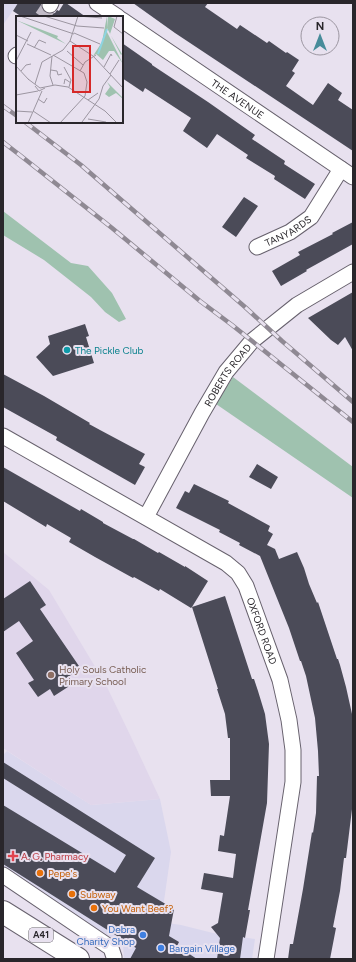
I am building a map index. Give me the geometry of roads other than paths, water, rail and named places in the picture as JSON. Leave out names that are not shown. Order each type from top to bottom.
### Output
[{"type":"highway","name":"A41","points":[[3,912],[78,959]]},
{"type":"street","points":[[98,3],[117,16]]},
{"type":"street","name":"THE AVENUE","points":[[123,21],[347,173]]},
{"type":"street","name":"TANYARDS","points":[[257,247],[290,232],[311,217],[347,173]]},
{"type":"street","name":"ROBERTS ROAD","points":[[146,517],[202,413],[226,372],[252,341],[297,305],[353,272]]},
{"type":"street","name":"OXFORD ROAD","points":[[3,436],[226,563],[238,573],[246,586],[280,680],[289,720],[292,750],[293,782],[266,959]]},
{"type":"street","points":[[3,875],[111,948],[114,959]]},
{"type":"tunnel","points":[[43,16],[50,5]]},
{"type":"railway","points":[[3,106],[16,115]]},
{"type":"railway","points":[[26,123],[81,165],[353,402]]},
{"type":"railway","points":[[3,142],[353,422]]},
{"type":"place","name":"The Pickle Club","points":[[67,350]]},
{"type":"place","name":"Holy Souls Catholic Primary School","points":[[51,675]]},
{"type":"place","name":"A. G. Pharmacy","points":[[13,856]]},
{"type":"place","name":"Pepe's","points":[[40,873]]},
{"type":"place","name":"Subway","points":[[72,894]]},
{"type":"place","name":"You Want Beef?","points":[[94,908]]},
{"type":"place","name":"Debra Charity Shop","points":[[143,935]]},
{"type":"place","name":"Bargain Village","points":[[161,948]]}]
